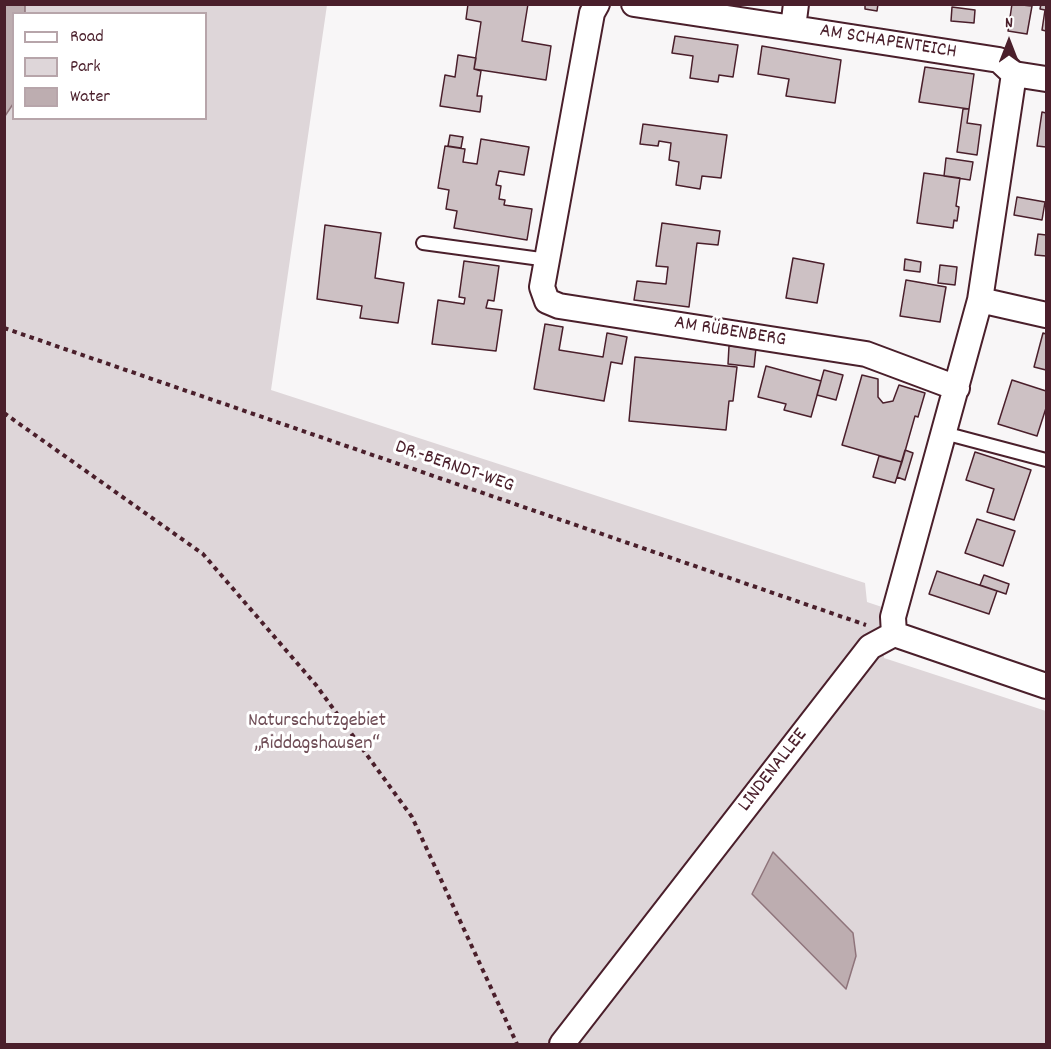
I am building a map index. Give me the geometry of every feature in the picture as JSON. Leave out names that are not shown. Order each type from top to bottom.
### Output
[{"type":"street","name":"AM RÜBENBERG","points":[[597,4],[592,13],[542,287],[547,301],[559,306],[866,354],[957,388]]},
{"type":"street","points":[[634,4],[795,16]]},
{"type":"street","name":"AM SCHAPENTEICH","points":[[795,16],[999,60],[1014,74],[1047,79]]},
{"type":"street","points":[[1014,74],[980,300],[893,617],[894,634],[1047,686]]},
{"type":"street","points":[[980,300],[1047,315]]},
{"type":"street","name":"LINDENALLEE","points":[[562,1044],[870,647],[894,634]]},
{"type":"lane","points":[[423,243],[548,260]]},
{"type":"lane","points":[[944,433],[1047,460]]},
{"type":"path","name":"DR.-BERNDT-WEG","points":[[4,328],[894,634]]},
{"type":"path","points":[[4,413],[203,554],[316,685],[412,817],[517,1044]]},
{"type":"green space","name":"Naturschutzgebiet „Riddagshausen“","points":[[5,5],[327,5],[271,390],[865,583],[867,602],[882,607],[884,658],[1046,711],[1046,1044],[5,1044]]},
{"type":"water","points":[[5,4],[25,5],[25,12],[12,12],[12,106],[5,116]]},
{"type":"water","points":[[773,852],[853,933],[856,956],[846,989],[752,894]]},
{"type":"building","points":[[468,4],[528,4],[522,41],[551,46],[546,80],[474,69],[481,22],[466,19]]},
{"type":"building","points":[[865,4],[878,4],[877,11],[865,9]]},
{"type":"building","points":[[1012,4],[1032,6],[1027,34],[1008,31]]},
{"type":"building","points":[[1041,4],[1046,4],[1046,31],[1042,30],[1045,10],[1040,9]]},
{"type":"building","points":[[952,7],[975,10],[974,23],[951,21]]},
{"type":"building","points":[[675,36],[738,45],[733,77],[719,75],[718,82],[690,78],[693,56],[672,53]]},
{"type":"building","points":[[762,46],[841,60],[835,103],[786,96],[789,79],[758,74]]},
{"type":"building","points":[[458,55],[476,58],[474,69],[481,71],[477,96],[482,96],[480,112],[440,106],[445,75],[455,77]]},
{"type":"building","points":[[925,67],[974,74],[969,109],[919,102]]},
{"type":"building","points":[[963,109],[969,109],[967,123],[981,125],[977,155],[957,152]]},
{"type":"building","points":[[1042,112],[1046,113],[1046,147],[1037,146]]},
{"type":"building","points":[[643,124],[727,135],[721,178],[702,176],[700,189],[676,185],[679,162],[669,160],[671,143],[659,141],[658,146],[640,144]]},
{"type":"building","points":[[450,135],[463,137],[461,148],[448,146]]},
{"type":"building","points":[[481,139],[529,147],[524,175],[499,171],[496,185],[501,186],[499,199],[505,200],[504,205],[532,209],[527,240],[454,228],[457,211],[446,209],[449,190],[438,188],[445,146],[465,149],[463,162],[477,164]]},
{"type":"building","points":[[946,158],[973,162],[970,180],[944,176]]},
{"type":"building","points":[[924,173],[960,178],[956,206],[959,207],[957,221],[954,220],[953,228],[917,223]]},
{"type":"building","points":[[1017,197],[1045,202],[1042,220],[1014,215]]},
{"type":"building","points":[[662,223],[720,231],[718,245],[697,243],[689,307],[634,300],[637,281],[666,284],[668,267],[656,266]]},
{"type":"building","points":[[325,225],[381,233],[375,278],[404,283],[398,323],[360,318],[362,306],[317,299]]},
{"type":"building","points":[[1038,234],[1046,235],[1046,256],[1035,255]]},
{"type":"building","points":[[793,258],[824,264],[817,303],[786,298]]},
{"type":"building","points":[[905,259],[921,262],[920,272],[904,270]]},
{"type":"building","points":[[464,261],[499,266],[494,301],[488,300],[486,308],[502,310],[496,351],[432,344],[438,300],[464,304],[465,298],[459,297]]},
{"type":"building","points":[[940,265],[957,267],[955,285],[938,283]]},
{"type":"building","points":[[906,280],[946,287],[940,322],[900,316]]},
{"type":"building","points":[[545,324],[563,327],[559,350],[603,357],[607,333],[627,337],[622,364],[611,362],[604,401],[534,389]]},
{"type":"building","points":[[1043,333],[1046,334],[1046,370],[1034,367]]},
{"type":"building","points":[[729,346],[756,348],[754,367],[728,364]]},
{"type":"building","points":[[635,357],[737,367],[733,401],[729,401],[726,430],[629,421]]},
{"type":"building","points":[[766,366],[821,381],[811,417],[784,410],[786,404],[758,397]]},
{"type":"building","points":[[824,370],[843,375],[836,400],[817,395]]},
{"type":"building","points":[[862,375],[878,379],[878,397],[883,403],[893,401],[899,385],[925,393],[918,417],[915,416],[902,462],[842,445]]},
{"type":"building","points":[[1012,380],[1046,391],[1046,408],[1037,436],[998,424]]},
{"type":"building","points":[[905,450],[913,453],[905,480],[897,477]]},
{"type":"building","points":[[975,452],[1031,470],[1014,520],[987,512],[994,489],[966,480]]},
{"type":"building","points":[[879,456],[902,462],[895,483],[873,477]]},
{"type":"building","points":[[977,519],[1015,531],[1003,566],[965,553]]},
{"type":"building","points":[[937,571],[997,591],[989,614],[929,594]]},
{"type":"building","points":[[984,575],[1009,584],[1006,594],[980,585]]}]
